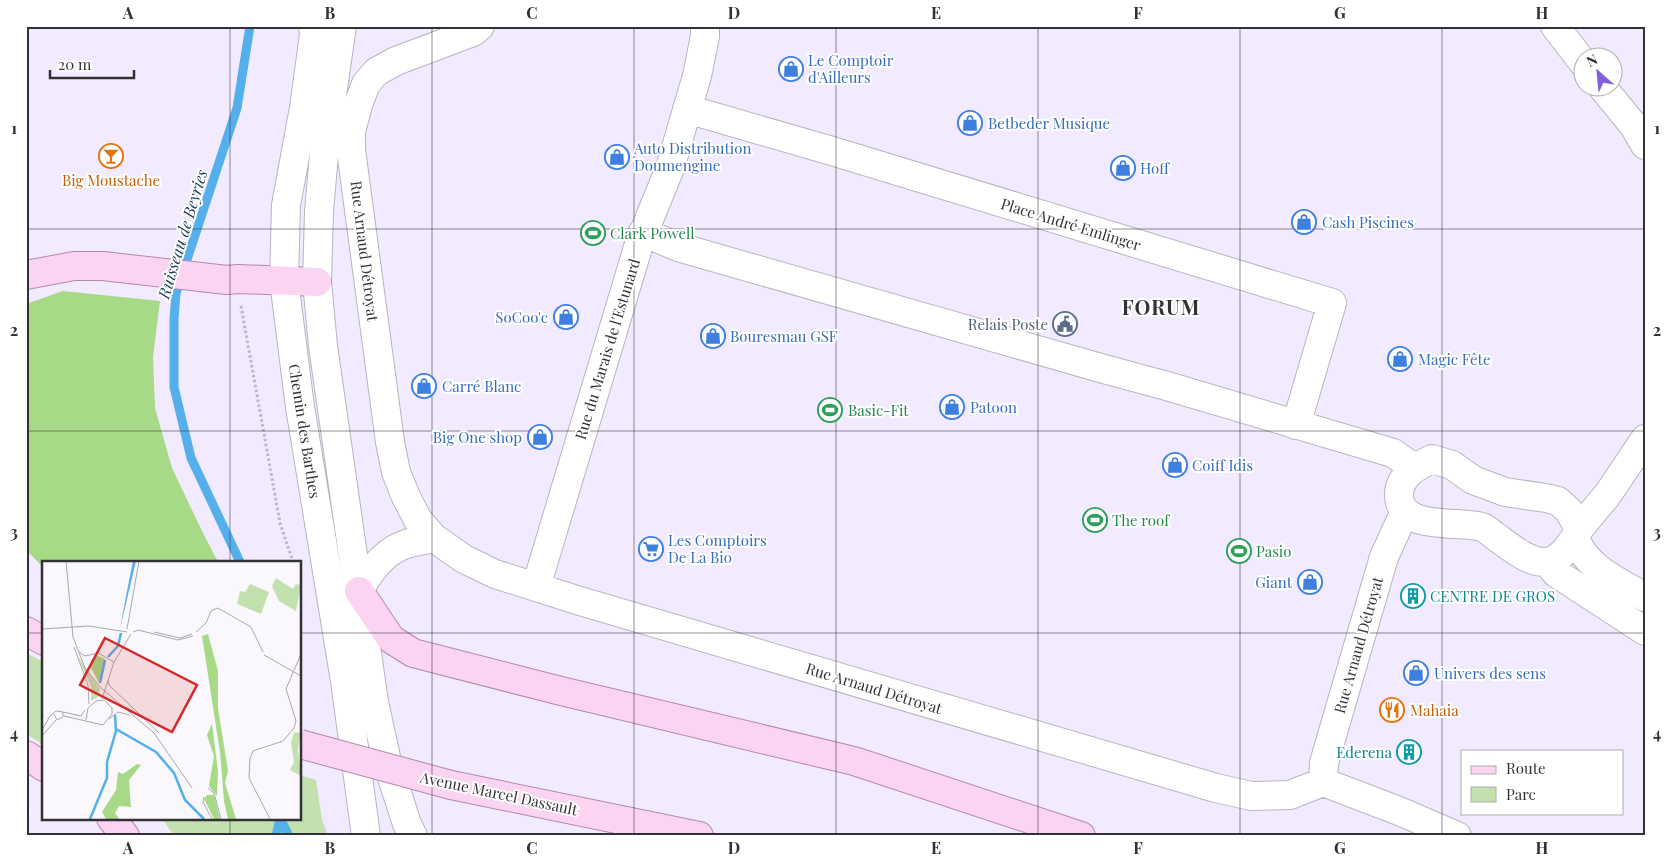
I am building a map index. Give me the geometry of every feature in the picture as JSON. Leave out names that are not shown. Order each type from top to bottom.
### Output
[{"type":"main road","points":[[26,274],[74,266],[102,266],[232,279],[317,282]]},
{"type":"main road","points":[[359,591],[391,639],[413,653],[561,692],[854,762],[1081,836]]},
{"type":"main road","name":"Avenue Marcel Dassault","points":[[301,744],[451,785],[700,836]]},
{"type":"main road","points":[[26,755],[42,766]]},
{"type":"main road","points":[[113,820],[125,836]]},
{"type":"street","name":"Chemin des Barthes","points":[[313,26],[314,35],[304,108],[286,205],[284,280],[300,407],[345,681],[366,836]]},
{"type":"street","name":"Chemin des Barthes","points":[[342,26],[325,143],[319,210],[317,282],[323,346],[374,702],[387,762],[409,832]]},
{"type":"street","name":"Rue Arnaud Détroyat","points":[[480,26],[473,32],[396,61],[376,72],[366,84],[351,131],[388,433],[396,472],[418,520],[434,538],[464,559],[495,574],[536,587],[1216,788],[1251,796],[1290,795],[1323,782],[1324,763],[1384,557],[1405,511]]},
{"type":"street","name":"Rue du Marais de l'Estunard","points":[[536,587],[643,232],[670,168],[688,109],[705,36],[704,26]]},
{"type":"street","points":[[1555,26],[1574,51]]},
{"type":"street","points":[[1611,98],[1634,126],[1645,145]]},
{"type":"street","name":"Place André Emlinger","points":[[688,109],[1332,303],[1296,425]]},
{"type":"street","points":[[643,232],[678,247],[1393,452],[1414,468]]},
{"type":"street","points":[[1645,439],[1608,494],[1577,533],[1563,554],[1546,562],[1531,559],[1513,549],[1484,528],[1463,524],[1428,522],[1415,518],[1405,511],[1400,500],[1399,491],[1404,479],[1414,468],[1432,459],[1452,465],[1473,480],[1505,492],[1558,501],[1569,511],[1577,533],[1579,549],[1590,562],[1645,597]]},
{"type":"street","points":[[359,591],[367,576],[396,548],[408,543],[434,538]]},
{"type":"street","points":[[1546,562],[1556,574],[1645,631]]},
{"type":"street","points":[[1323,782],[1400,823],[1456,836]]},
{"type":"path","points":[[232,279],[238,292],[280,523],[293,561]]},
{"type":"shaded area","points":[[26,26],[1645,26],[1645,836],[26,836],[26,816],[32,814],[26,809]]},
{"type":"green space","points":[[63,291],[160,301],[153,357],[155,408],[172,468],[217,561],[42,561],[42,566],[26,550],[26,304]]},
{"type":"green space","points":[[26,653],[42,661],[42,744],[26,734]]},
{"type":"green space","points":[[301,775],[316,780],[322,820],[328,836],[174,836],[163,820],[301,820]]},
{"type":"waterway","name":"Ruisseau de Beyries","points":[[240,561],[191,458],[174,387],[174,319],[176,293],[237,108],[250,26]]},
{"type":"waterway","points":[[276,836],[280,820]]},
{"type":"waterway","name":"Ruisseau de Beyries","points":[[281,820],[289,836]]},
{"type":"place","name":"Le Comptoir d'Ailleurs","points":[[791,69]]},
{"type":"place","name":"Betbeder Musique","points":[[970,123]]},
{"type":"place","name":"Big Moustache","points":[[111,156]]},
{"type":"place","name":"Auto Distribution Doumengine","points":[[617,157]]},
{"type":"place","name":"Hoff","points":[[1123,168]]},
{"type":"place","name":"Cash Piscines","points":[[1304,222]]},
{"type":"place","name":"Clark Powell","points":[[593,233]]},
{"type":"place","name":"SoCoo'c","points":[[566,317]]},
{"type":"place","name":"Relais Poste","points":[[1065,324]]},
{"type":"place","name":"Bouresmau GSF","points":[[713,336]]},
{"type":"place","name":"Magic Fête","points":[[1400,359]]},
{"type":"place","name":"Carré Blanc","points":[[424,386]]},
{"type":"place","name":"Patoon","points":[[952,407]]},
{"type":"place","name":"Basic-Fit","points":[[830,410]]},
{"type":"place","name":"Big One shop","points":[[540,437]]},
{"type":"place","name":"Coiff Idis","points":[[1175,465]]},
{"type":"place","name":"The roof","points":[[1095,520]]},
{"type":"place","name":"Les Comptoirs De La Bio","points":[[651,549]]},
{"type":"place","name":"Pasio","points":[[1239,551]]},
{"type":"place","name":"Giant","points":[[1310,582]]},
{"type":"place","name":"CENTRE DE GROS","points":[[1413,596]]},
{"type":"place","name":"Univers des sens","points":[[1416,673]]},
{"type":"place","name":"Mahaia","points":[[1392,710]]},
{"type":"place","name":"Ederena","points":[[1409,752]]},
{"type":"district","name":"FORUM","points":[[1161,306]]}]
